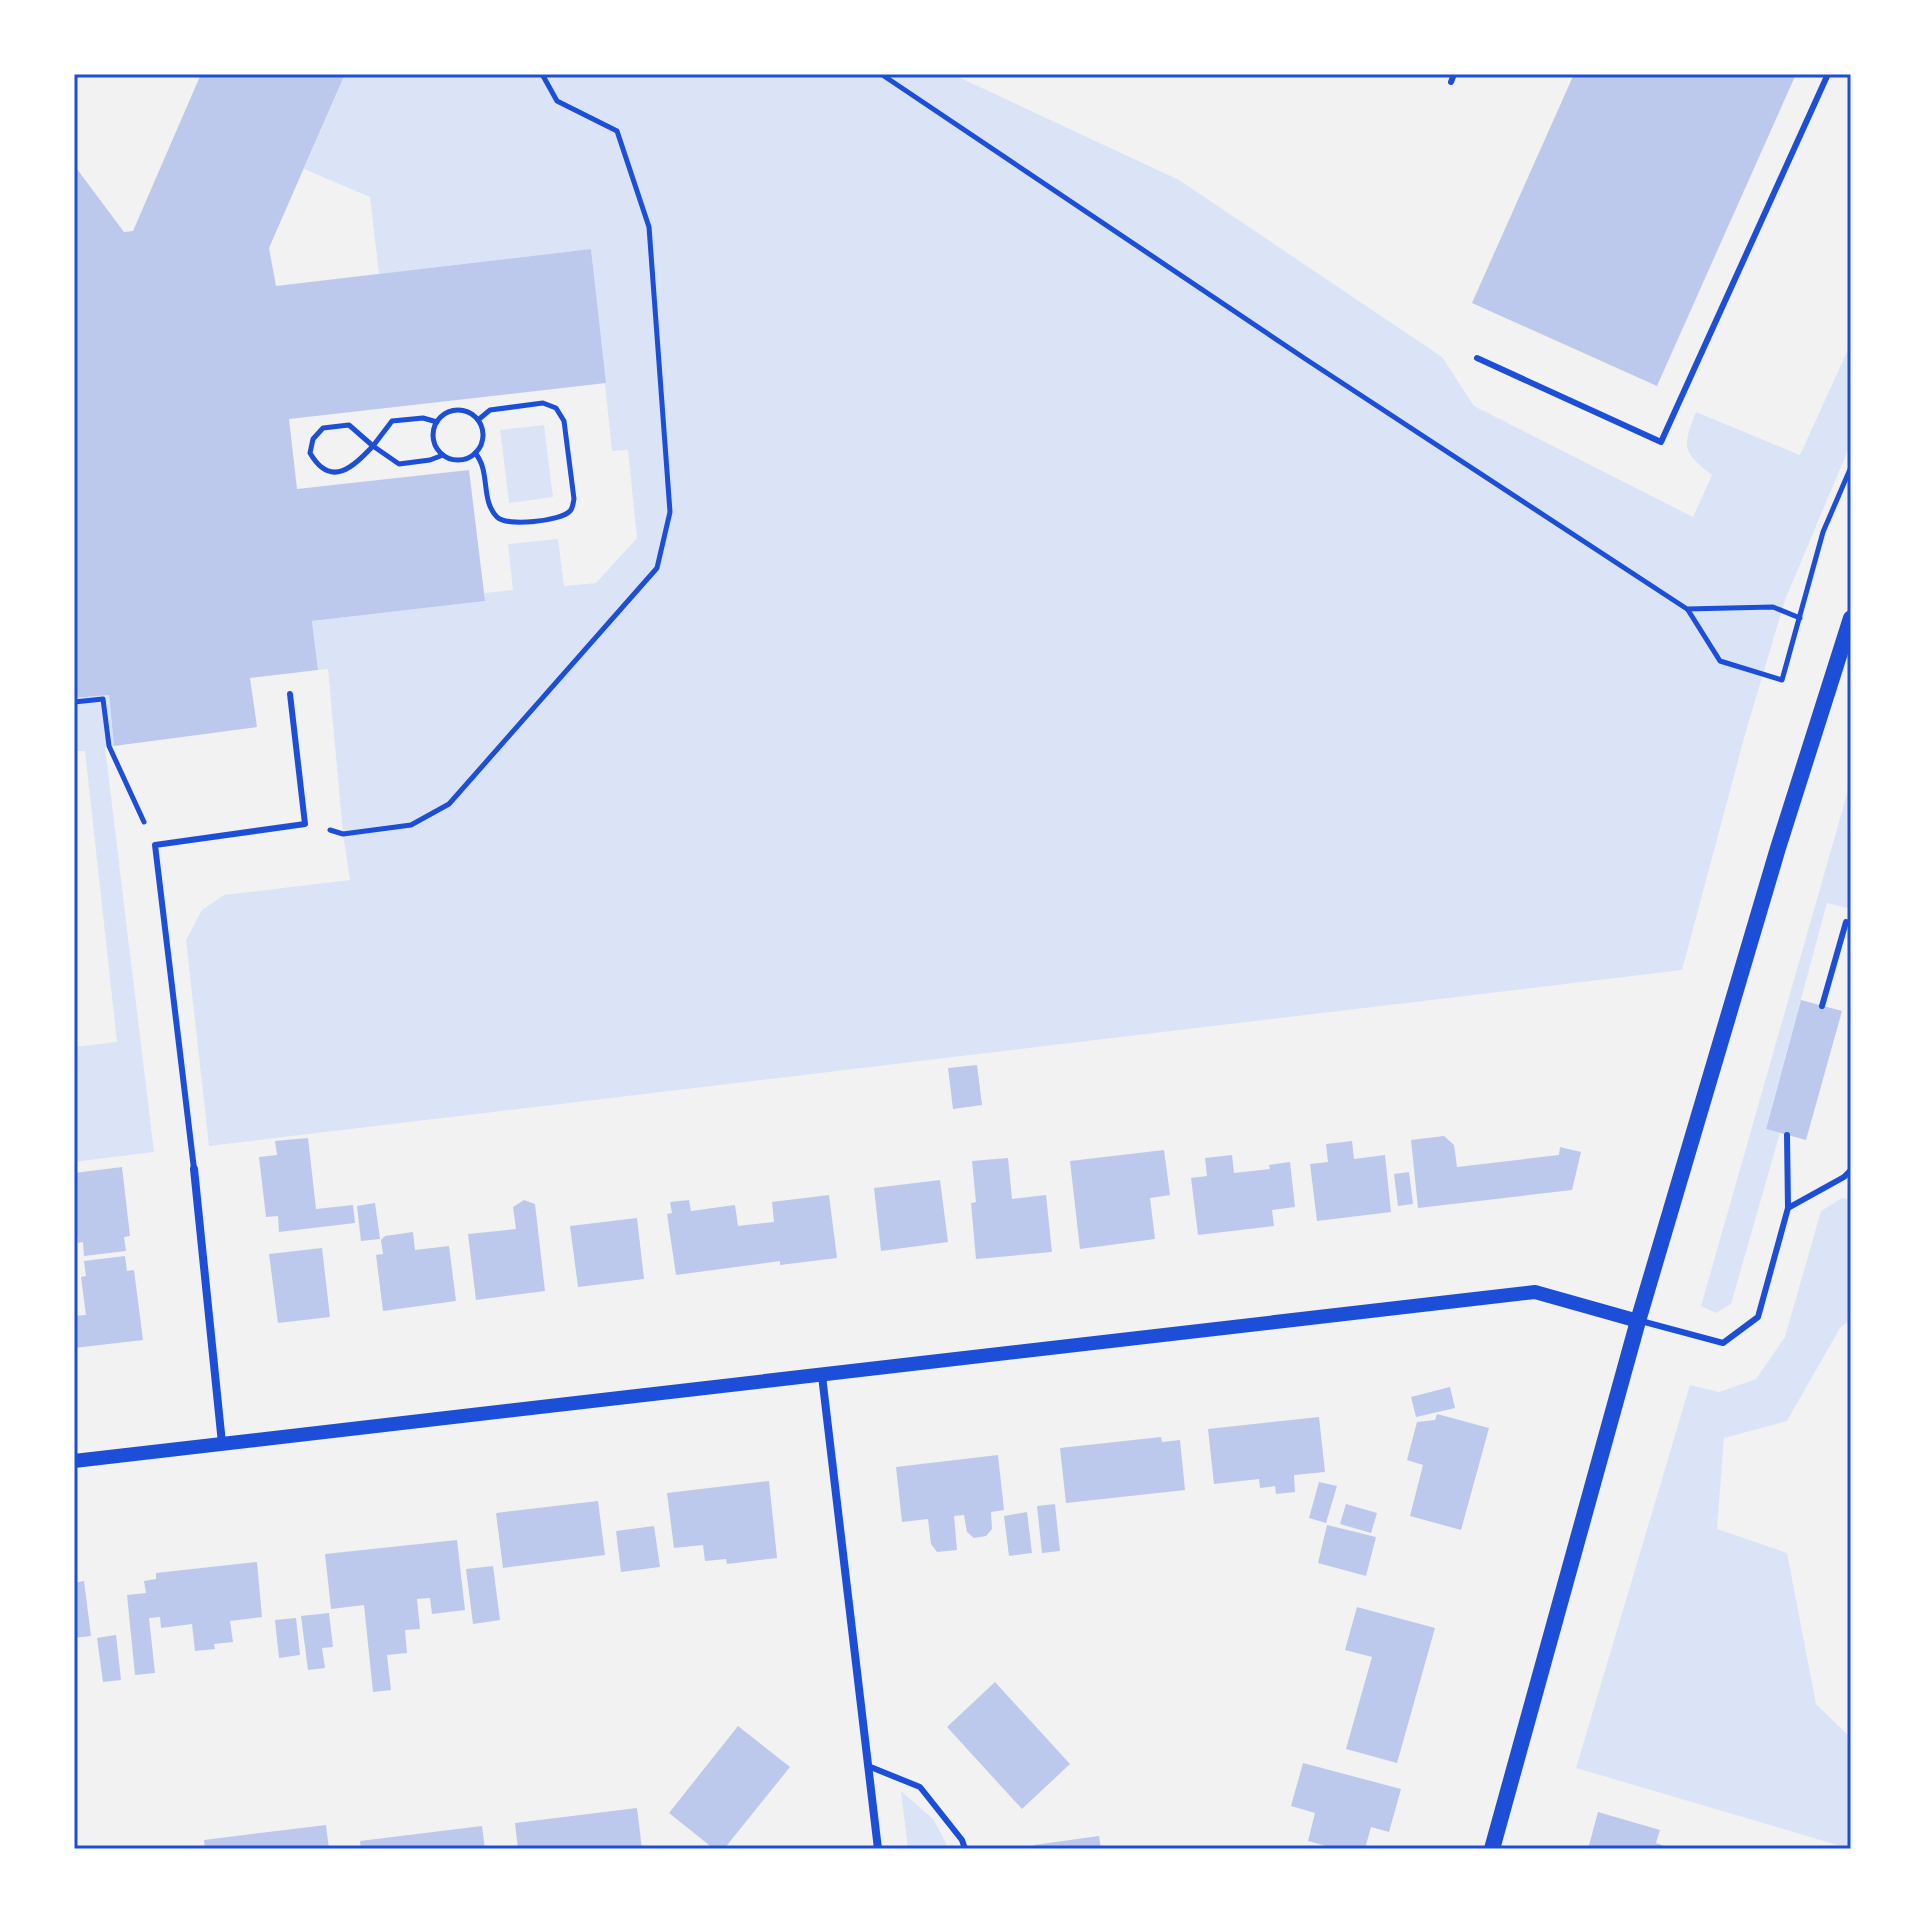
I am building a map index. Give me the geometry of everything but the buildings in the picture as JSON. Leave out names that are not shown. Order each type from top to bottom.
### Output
[{"type":"main road","points":[[1492,1849],[1638,1321],[1783,833],[1851,618]]},
{"type":"street","points":[[194,1169],[222,1443]]},
{"type":"street","points":[[74,1461],[1535,1292],[1638,1321]]},
{"type":"street","points":[[822,1376],[878,1849]]},
{"type":"lane","points":[[1451,82],[1454,74]]},
{"type":"lane","points":[[1477,358],[1661,442],[1828,74]]},
{"type":"lane","points":[[194,1169],[155,845],[305,824],[290,694]]},
{"type":"lane","points":[[1822,1006],[1846,922],[1851,924]]},
{"type":"lane","points":[[1638,1321],[1723,1343],[1758,1317],[1788,1208],[1787,1135]]},
{"type":"lane","points":[[1788,1208],[1851,1170]]},
{"type":"lane","points":[[868,1766],[920,1787],[962,1840],[965,1849]]},
{"type":"path","points":[[305,824],[343,834],[411,825],[449,804],[657,568],[670,512],[649,227],[617,131],[557,101],[542,74]]},
{"type":"path","points":[[881,74],[1304,358],[1687,609],[1720,661],[1782,680],[1823,532],[1851,467]]},
{"type":"path","points":[[475,453],[483,461],[490,505],[498,519],[510,524],[559,517],[570,511],[574,499],[564,421],[556,408],[543,403],[490,410],[478,420]]},
{"type":"path","points":[[456,410],[468,412],[478,420],[483,430],[482,442],[475,453],[465,459],[453,460],[443,455],[435,445],[433,433],[437,422],[445,413],[456,410]]},
{"type":"path","points":[[437,422],[423,418],[392,421],[373,446],[351,469],[330,472],[318,466],[310,453],[313,439],[323,428],[349,425],[373,446],[399,464],[443,455]]},
{"type":"path","points":[[1687,609],[1773,607],[1800,618]]},
{"type":"path","points":[[74,702],[103,699],[109,746],[155,845]]},
{"type":"shaded area","points":[[345,74],[952,74],[1179,180],[1442,357],[1474,406],[1693,517],[1712,475],[1695,460],[1688,448],[1688,433],[1696,412],[1800,455],[1851,343],[1851,443],[1785,600],[1746,731],[1682,970],[209,1146],[186,940],[202,910],[224,895],[350,880],[328,669],[318,670],[312,621],[484,601],[484,593],[513,590],[508,544],[558,539],[564,586],[596,583],[637,538],[628,450],[612,451],[591,249],[379,274],[370,197],[304,169]]},
{"type":"shaded area","points":[[544,425],[553,497],[509,503],[500,430]]},
{"type":"shaded area","points":[[109,695],[114,746],[105,747],[154,1152],[74,1162],[74,1047],[117,1042],[85,751],[74,751],[74,698]]},
{"type":"shaded area","points":[[1851,780],[1851,909],[1827,903],[1766,1128],[1780,1133],[1731,1304],[1716,1313],[1701,1306]]},
{"type":"shaded area","points":[[1842,1198],[1851,1200],[1851,1319],[1840,1328],[1787,1421],[1724,1438],[1717,1529],[1787,1553],[1816,1704],[1851,1738],[1851,1849],[1576,1768],[1690,1385],[1719,1392],[1756,1379],[1785,1337],[1821,1211]]},
{"type":"shaded area","points":[[901,1791],[934,1820],[949,1849],[908,1849]]}]
